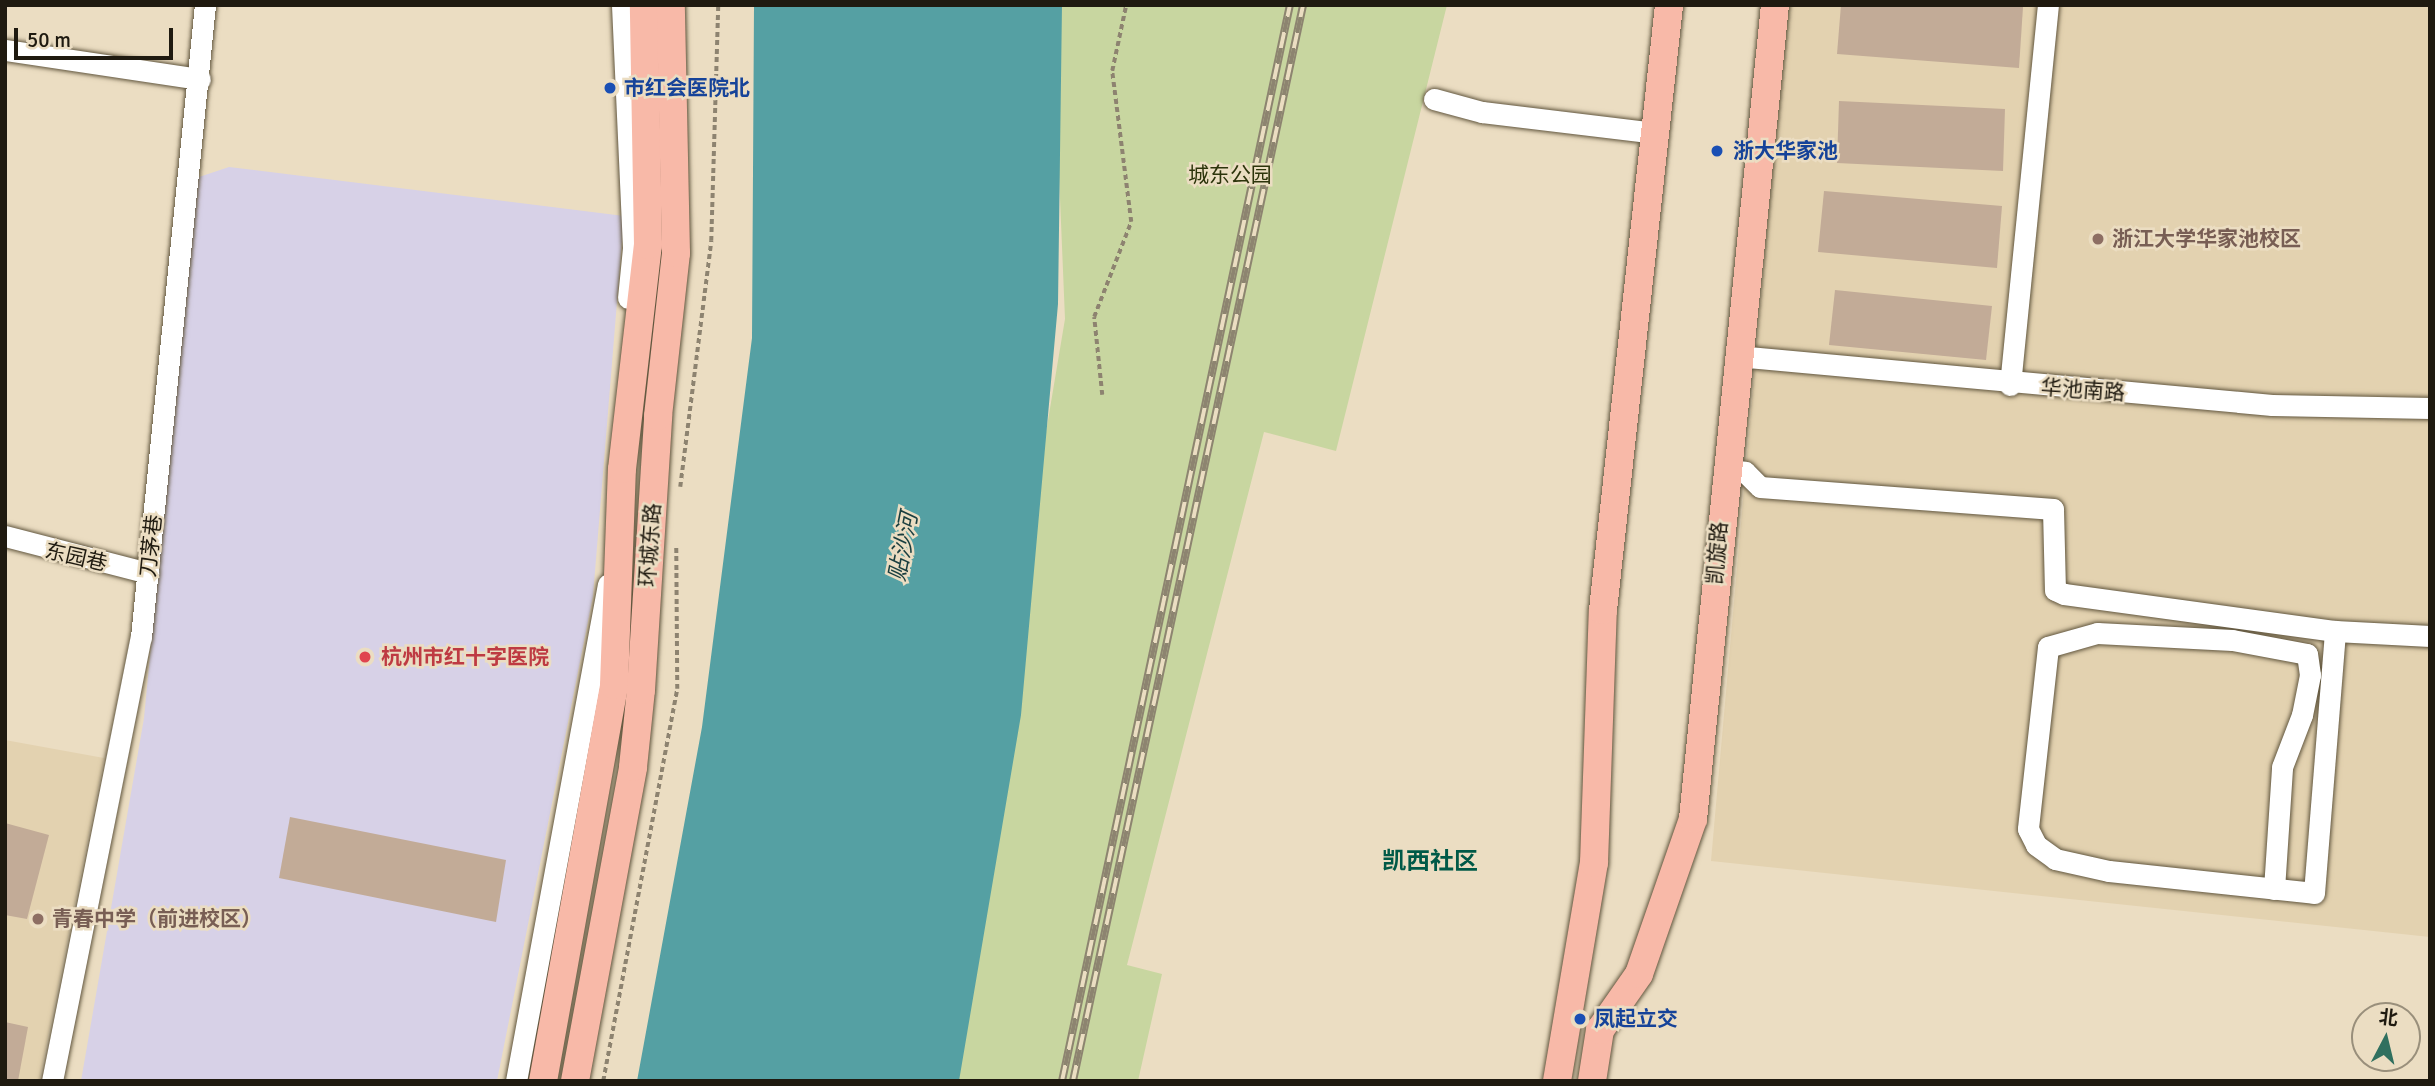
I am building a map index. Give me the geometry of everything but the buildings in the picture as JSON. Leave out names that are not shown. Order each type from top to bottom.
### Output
[{"type":"main road","name":"环城东路","points":[[575,1081],[633,767],[620,523],[648,245],[644,5]]},
{"type":"main road","name":"环城东路","points":[[543,1081],[627,687],[676,253],[671,5]]},
{"type":"main road","points":[[1557,1081],[1575,999],[1594,863],[1603,610],[1669,5]]},
{"type":"main road","name":"凯旋路","points":[[1592,1081],[1601,1030],[1639,974],[1693,819],[1735,471],[1737,356],[1775,5]]},
{"type":"street","name":"刀茅巷","points":[[52,1081],[141,637],[200,79],[205,5]]},
{"type":"street","name":"环城东路","points":[[516,1081],[620,523],[623,360],[633,248],[622,5]]},
{"type":"street","points":[[2010,384],[2048,5]]},
{"type":"street","points":[[5,50],[200,79]]},
{"type":"street","points":[[1434,99],[1482,112],[1655,132]]},
{"type":"street","name":"华池南路","points":[[1737,356],[2010,384],[2272,405],[2430,408]]},
{"type":"street","points":[[1735,471],[1760,487],[2053,509],[2055,590],[2335,631],[2430,636]]},
{"type":"street","name":"东园巷","points":[[5,536],[148,573]]},
{"type":"street","points":[[2274,889],[2282,767],[2302,715],[2310,675],[2307,654],[2232,640],[2097,633],[2048,647],[2028,829],[2036,845],[2055,859],[2109,871],[2274,889],[2314,893],[2335,631]]},
{"type":"path","points":[[1102,395],[1094,317],[1131,222],[1112,71],[1126,5]]},
{"type":"shaded area","name":"浙江大学华家池校区","points":[[1787,5],[2430,5],[2430,937],[1711,861]]},
{"type":"shaded area","name":"杭州市红十字医院","points":[[229,167],[624,216],[593,596],[497,1081],[81,1081],[144,718],[196,178]]},
{"type":"shaded area","name":"青春中学（前进校区）","points":[[5,740],[104,758],[39,1081],[5,1081]]},
{"type":"green space","name":"城东公园","points":[[1052,5],[1447,5],[1336,451],[1264,432],[1127,965],[1162,974],[1138,1081],[937,1081],[1065,319]]},
{"type":"water","name":"贴沙河","points":[[754,5],[1062,5],[1058,304],[1021,715],[959,1081],[637,1081],[702,727],[752,338]]},
{"type":"railway","points":[[1062,1081],[1290,5]]},
{"type":"railway","points":[[1073,1081],[1303,5]]},
{"type":"place","name":"市红会医院北","points":[[610,88]]},
{"type":"place","name":"浙大华家池","points":[[1717,151]]},
{"type":"place","name":"浙江大学华家池校区","points":[[2098,239]]},
{"type":"place","name":"杭州市红十字医院","points":[[365,657]]},
{"type":"place","name":"青春中学（前进校区）","points":[[38,919]]},
{"type":"place","name":"凤起立交","points":[[1580,1019]]},
{"type":"district","name":"凯西社区","points":[[1430,862]]}]
